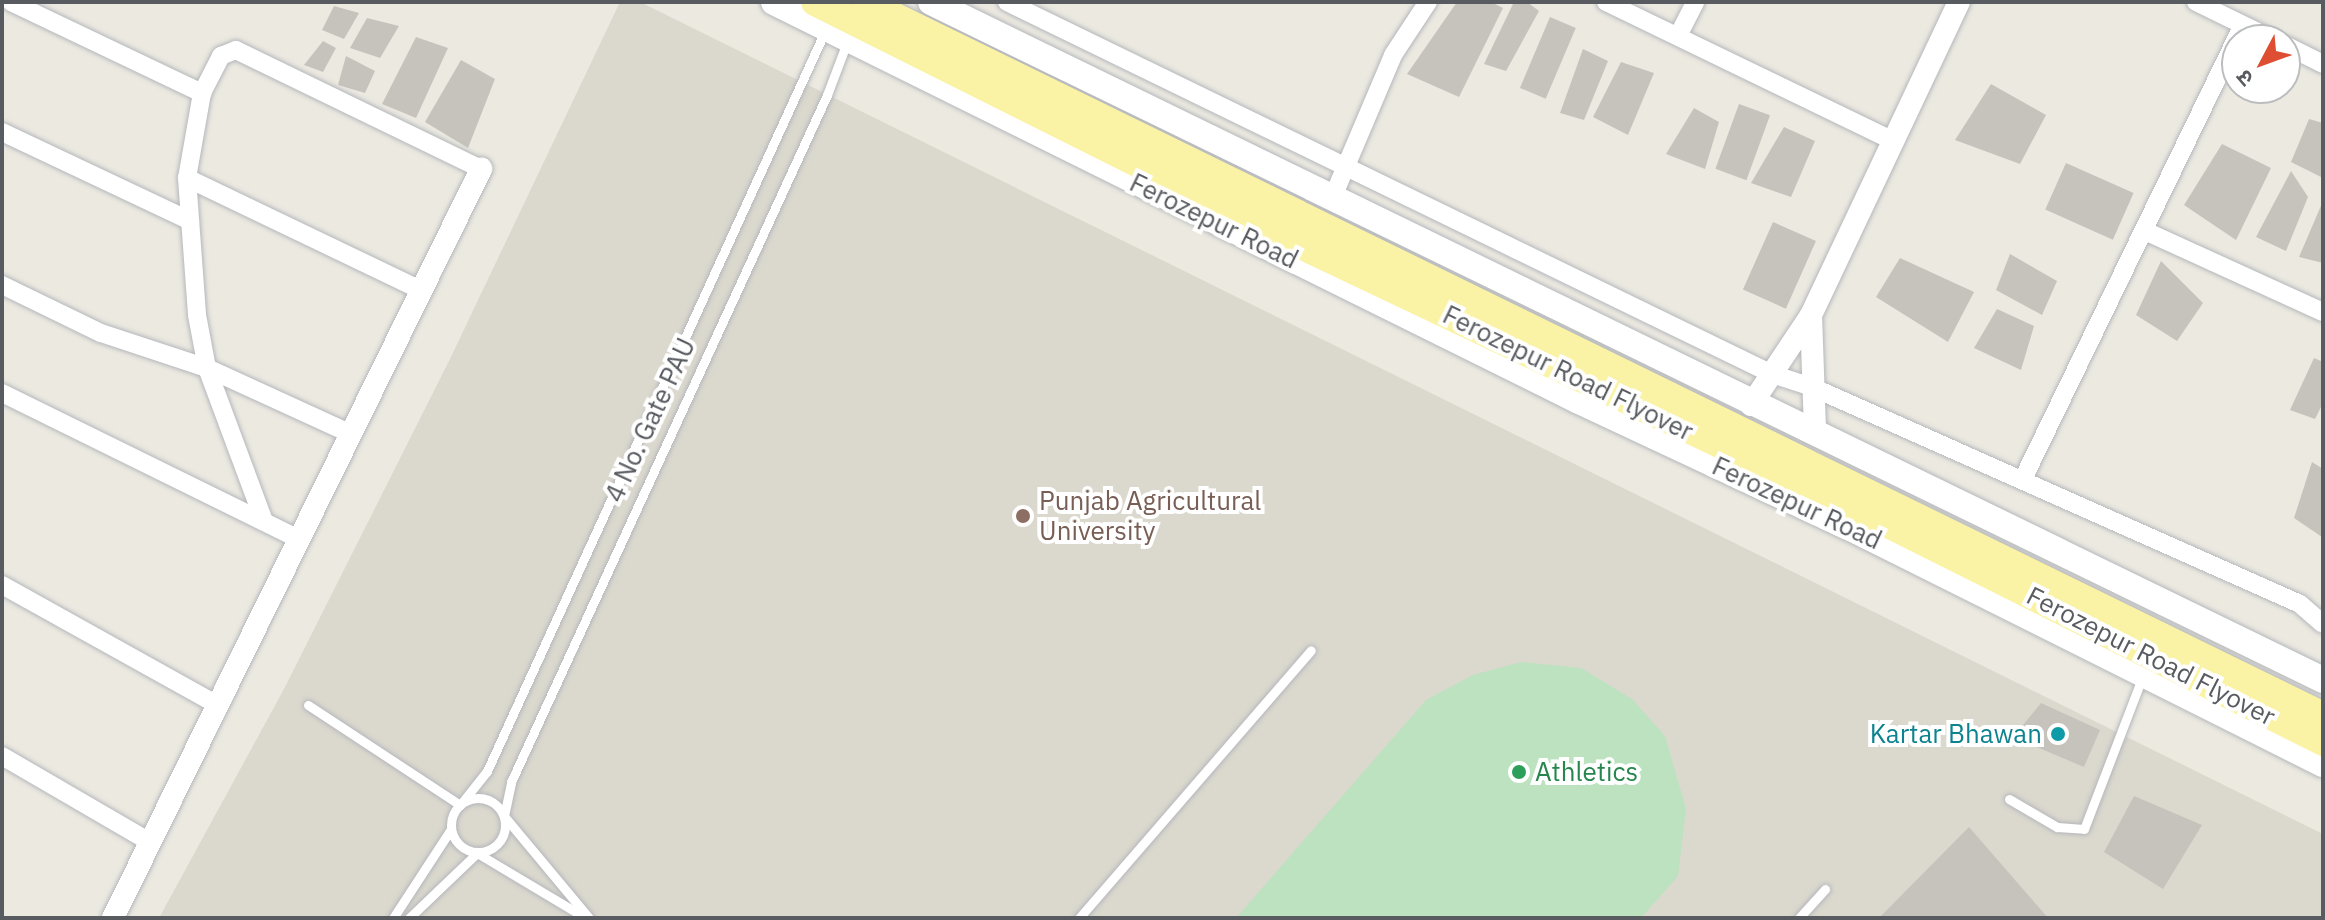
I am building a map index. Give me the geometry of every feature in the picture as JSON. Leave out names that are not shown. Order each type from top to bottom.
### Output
[{"type":"main road","name":"Ferozepur Road","points":[[774,2],[830,23],[924,79],[1579,401],[1865,535],[2323,764]]},
{"type":"main road","name":"Ferozepur Road Flyover","points":[[865,2],[2323,716]]},
{"type":"main road","points":[[937,3],[1751,405],[1815,432],[2323,680]]},
{"type":"main road","name":"Ferozepur Road Flyover","points":[[830,23],[1880,520],[2323,742]]},
{"type":"street","points":[[11,2],[202,93]]},
{"type":"street","points":[[1007,2],[1348,165],[1772,374],[1812,387],[2300,604],[2323,624]]},
{"type":"street","points":[[1332,199],[1393,55],[1428,2]]},
{"type":"street","points":[[1606,2],[1893,141]]},
{"type":"street","points":[[1678,36],[1695,2]]},
{"type":"street","points":[[1751,405],[1811,315],[1959,2]]},
{"type":"street","points":[[2196,2],[2241,24]]},
{"type":"street","points":[[113,918],[481,169],[236,50],[221,56],[202,93],[187,178],[207,368],[264,521]]},
{"type":"street","points":[[2301,53],[2323,64]]},
{"type":"street","points":[[2023,479],[2221,71]]},
{"type":"street","points":[[2,132],[190,221]]},
{"type":"street","points":[[187,178],[421,290]]},
{"type":"street","points":[[2145,231],[2323,312]]},
{"type":"street","points":[[2,285],[132,346],[207,368],[351,434]]},
{"type":"street","points":[[1811,315],[1815,432]]},
{"type":"street","points":[[2,393],[299,539]]},
{"type":"street","points":[[2,585],[218,705]]},
{"type":"street","points":[[2295,667],[2323,664]]},
{"type":"street","points":[[2,756],[150,842]]},
{"type":"lane","name":"4 No. Gate PAU","points":[[460,805],[501,746],[830,23]]},
{"type":"lane","name":"4 No. Gate PAU","points":[[504,816],[523,749],[827,95],[830,23]]},
{"type":"lane","points":[[1079,918],[1311,650]]},
{"type":"lane","points":[[2009,799],[2057,827],[2084,829],[2143,675]]},
{"type":"lane","points":[[308,705],[460,805],[485,799],[504,816],[588,918]]},
{"type":"lane","points":[[393,918],[451,829],[460,805]]},
{"type":"lane","points":[[409,918],[477,853],[501,841],[504,816]]},
{"type":"lane","points":[[451,829],[460,845],[588,918]]},
{"type":"lane","points":[[1799,918],[1825,889]]},
{"type":"shaded area","name":"Punjab Agricultural University","points":[[620,2],[640,2],[2323,834],[2323,918],[159,918],[284,689],[450,359]]},
{"type":"green space","name":"Athletics","points":[[1521,662],[1581,668],[1632,699],[1665,736],[1686,809],[1678,876],[1641,918],[1236,918],[1426,700],[1473,675]]},
{"type":"building","points":[[1457,2],[1491,2],[1503,8],[1459,97],[1407,74]]},
{"type":"building","points":[[1514,2],[1527,2],[1539,11],[1506,71],[1484,64]]},
{"type":"building","points":[[334,6],[359,13],[344,39],[322,30]]},
{"type":"building","points":[[1550,17],[1576,28],[1546,99],[1520,88]]},
{"type":"building","points":[[367,18],[399,26],[380,58],[350,48]]},
{"type":"building","points":[[416,37],[448,48],[416,118],[382,104]]},
{"type":"building","points":[[323,41],[336,48],[323,72],[304,65]]},
{"type":"building","points":[[1583,49],[1608,61],[1584,120],[1560,113]]},
{"type":"building","points":[[346,56],[375,71],[365,93],[338,85]]},
{"type":"building","points":[[461,60],[495,79],[468,148],[425,122]]},
{"type":"building","points":[[1621,62],[1654,73],[1628,135],[1593,117]]},
{"type":"building","points":[[1991,84],[2046,115],[2020,164],[1955,140]]},
{"type":"building","points":[[1739,104],[1770,115],[1746,180],[1715,169]]},
{"type":"building","points":[[1694,108],[1719,122],[1705,169],[1666,154]]},
{"type":"building","points":[[2309,119],[2323,123],[2323,178],[2291,162]]},
{"type":"building","points":[[1784,127],[1815,141],[1791,197],[1751,183]]},
{"type":"building","points":[[2222,144],[2271,168],[2236,240],[2184,205]]},
{"type":"building","points":[[2066,163],[2134,193],[2113,240],[2045,210]]},
{"type":"building","points":[[2291,171],[2308,197],[2286,251],[2256,237]]},
{"type":"building","points":[[2323,201],[2323,263],[2299,257]]},
{"type":"building","points":[[1773,222],[1816,241],[1786,309],[1743,290]]},
{"type":"building","points":[[2010,254],[2057,281],[2042,315],[1996,290]]},
{"type":"building","points":[[1900,258],[1974,292],[1948,342],[1876,297]]},
{"type":"building","points":[[2161,261],[2203,303],[2177,341],[2136,315]]},
{"type":"building","points":[[1997,309],[2034,326],[2021,370],[1974,348]]},
{"type":"building","points":[[2314,358],[2323,362],[2323,403],[2315,419],[2290,410]]},
{"type":"building","points":[[2312,462],[2323,469],[2322,537],[2294,518]]},
{"type":"building","name":"Kartar Bhawan","points":[[2041,703],[2100,730],[2084,767],[2013,737]]},
{"type":"building","points":[[2134,796],[2202,825],[2163,889],[2104,852]]},
{"type":"building","points":[[1969,827],[2048,918],[1879,918]]},
{"type":"place","name":"Punjab Agricultural University","points":[[1023,516]]},
{"type":"place","name":"Kartar Bhawan","points":[[2058,734]]},
{"type":"place","name":"Athletics","points":[[1519,772]]}]
